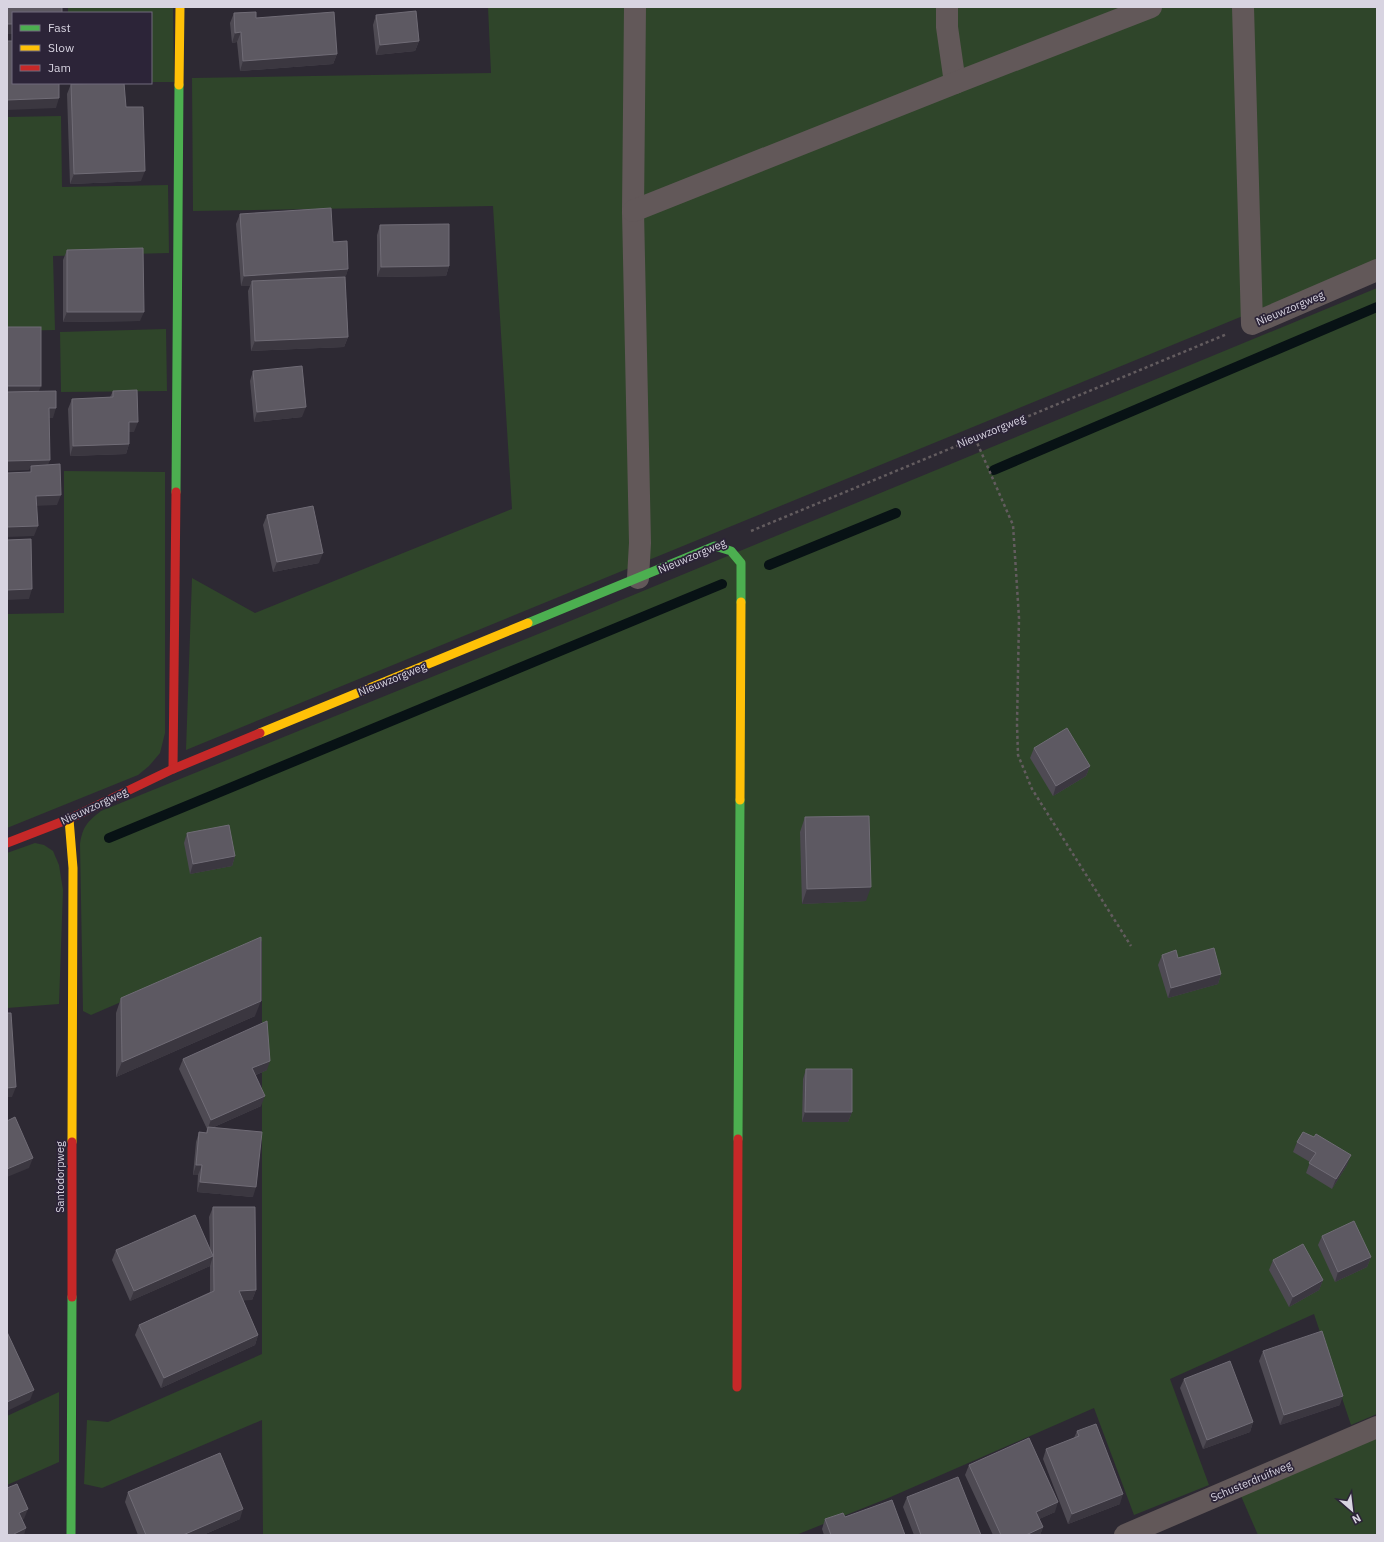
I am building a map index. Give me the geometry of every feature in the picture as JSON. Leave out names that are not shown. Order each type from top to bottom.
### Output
[{"type":"street","points":[[173,769],[180,7]]},
{"type":"street","points":[[635,7],[633,211],[640,543],[638,578]]},
{"type":"street","points":[[947,7],[947,27],[955,83]]},
{"type":"street","points":[[633,211],[1151,7]]},
{"type":"street","points":[[1243,7],[1252,324]]},
{"type":"street","name":"Nieuwzorgweg","points":[[1252,324],[1377,270]]},
{"type":"street","points":[[716,546],[732,551],[740,563],[737,1387]]},
{"type":"street","name":"Nieuwzorgweg","points":[[7,844],[69,819],[173,769],[716,546]]},
{"type":"street","name":"Santodorpweg","points":[[69,819],[73,868],[71,1535]]},
{"type":"street","name":"Schusterdruifweg","points":[[1124,1535],[1377,1427]]},
{"type":"path","name":"Nieuwzorgweg","points":[[716,546],[1252,324]]},
{"type":"path","points":[[975,438],[1013,525],[1019,618],[1016,724],[1018,756],[1032,789],[1131,946]]},
{"type":"green space","points":[[68,7],[173,7],[174,82],[152,82],[152,12],[68,12]]},
{"type":"green space","points":[[488,7],[1377,7],[1377,261],[186,750],[192,578],[255,613],[512,509],[493,206],[193,211],[192,78],[491,73]]},
{"type":"green space","points":[[61,116],[62,187],[168,185],[169,253],[53,256],[55,330],[7,331],[7,117]]},
{"type":"green space","points":[[1377,288],[1377,1414],[1351,1425],[1314,1314],[1170,1379],[1209,1485],[1134,1515],[1094,1408],[886,1499],[796,1535],[263,1535],[262,1420],[102,1488],[84,1484],[87,1420],[108,1422],[262,1354],[262,941],[91,1015],[83,1011],[80,844],[84,829],[92,818],[101,811],[580,617]]},
{"type":"green space","points":[[166,329],[167,391],[61,392],[60,332]]},
{"type":"green space","points":[[64,471],[165,472],[165,733],[160,753],[149,766],[138,775],[7,828],[7,614],[64,613]]},
{"type":"green space","points":[[35,843],[44,845],[53,851],[59,865],[63,890],[59,1004],[7,1008],[7,853]]},
{"type":"green space","points":[[59,1392],[59,1462],[7,1485],[7,1416]]},
{"type":"green space","points":[[1377,1436],[1377,1535],[1258,1535],[1241,1496]]},
{"type":"building","points":[[7,7],[62,7],[62,12],[12,12],[12,24],[7,24]]},
{"type":"building","points":[[416,11],[419,41],[380,45],[376,15]]},
{"type":"building","points":[[256,12],[256,18],[334,12],[337,54],[243,61],[241,32],[235,33],[234,13]]},
{"type":"building","points":[[7,41],[12,41],[12,84],[59,84],[59,98],[7,100]]},
{"type":"building","points":[[71,84],[124,84],[126,107],[143,107],[145,171],[74,174]]},
{"type":"building","points":[[331,208],[333,242],[347,241],[348,269],[244,276],[240,214]]},
{"type":"building","points":[[449,224],[449,266],[381,267],[380,225]]},
{"type":"building","points":[[143,248],[144,312],[67,312],[67,250]]},
{"type":"building","points":[[345,277],[348,337],[255,341],[252,281]]},
{"type":"building","points":[[7,327],[41,327],[41,386],[7,386]]},
{"type":"building","points":[[302,366],[306,407],[257,412],[253,371]]},
{"type":"building","points":[[137,390],[138,422],[129,422],[129,444],[73,446],[72,399],[113,397],[113,391]]},
{"type":"building","points":[[56,391],[56,408],[49,408],[50,460],[7,461],[7,392]]},
{"type":"building","points":[[60,464],[61,495],[36,496],[38,526],[7,527],[7,473],[31,472],[31,466]]},
{"type":"building","points":[[313,506],[323,553],[277,562],[267,515]]},
{"type":"building","points":[[31,539],[32,589],[7,590],[7,540]]},
{"type":"building","points":[[1067,728],[1090,766],[1056,786],[1034,748]]},
{"type":"building","points":[[869,816],[871,887],[807,889],[805,817]]},
{"type":"building","points":[[229,825],[235,856],[193,864],[187,833]]},
{"type":"building","points":[[261,937],[261,1001],[122,1062],[121,998]]},
{"type":"building","points":[[1214,948],[1221,974],[1171,988],[1162,955],[1176,950],[1178,958]]},
{"type":"building","points":[[7,1013],[11,1013],[16,1087],[7,1088]]},
{"type":"building","points":[[267,1021],[270,1061],[252,1068],[265,1096],[211,1120],[183,1059]]},
{"type":"building","points":[[806,1069],[852,1069],[852,1112],[805,1112]]},
{"type":"building","points":[[15,1117],[33,1158],[7,1169],[7,1121]]},
{"type":"building","points":[[208,1127],[262,1132],[256,1187],[200,1182],[202,1165],[196,1165],[199,1132],[207,1133]]},
{"type":"building","points":[[1303,1132],[1314,1137],[1316,1134],[1351,1155],[1336,1179],[1309,1163],[1316,1153],[1297,1142]]},
{"type":"building","points":[[213,1207],[255,1207],[256,1290],[239,1291],[258,1335],[164,1378],[139,1325],[214,1291]]},
{"type":"building","points":[[195,1215],[213,1256],[134,1291],[116,1250]]},
{"type":"building","points":[[1354,1221],[1371,1257],[1338,1272],[1322,1236]]},
{"type":"building","points":[[1303,1244],[1323,1280],[1293,1297],[1273,1260]]},
{"type":"building","points":[[1322,1331],[1343,1396],[1284,1415],[1263,1351]]},
{"type":"building","points":[[7,1332],[34,1390],[7,1402]]},
{"type":"building","points":[[1230,1361],[1253,1422],[1207,1440],[1184,1379]]},
{"type":"building","points":[[1096,1424],[1123,1494],[1072,1514],[1046,1449],[1079,1436],[1077,1431]]},
{"type":"building","points":[[1029,1438],[1058,1502],[1036,1512],[1043,1527],[1026,1535],[1001,1535],[969,1465]]},
{"type":"building","points":[[220,1453],[243,1509],[183,1535],[146,1535],[128,1492]]},
{"type":"building","points":[[958,1477],[981,1535],[921,1535],[907,1497]]},
{"type":"building","points":[[17,1484],[28,1509],[19,1513],[26,1528],[14,1534],[15,1535],[7,1535],[7,1488]]},
{"type":"building","points":[[892,1500],[905,1535],[831,1535],[825,1519],[843,1513],[845,1517]]},
{"type":"waterway","points":[[994,470],[1377,307]]},
{"type":"waterway","points":[[769,565],[896,513]]},
{"type":"waterway","points":[[109,838],[722,584]]},
{"type":"traffic: fast","points":[[176,492],[179,85]]},
{"type":"traffic: fast","points":[[528,623],[715,546],[731,551],[741,563],[741,602]]},
{"type":"traffic: fast","points":[[738,1139],[740,800]]},
{"type":"traffic: fast","points":[[71,1535],[72,1297]]},
{"type":"traffic: slow","points":[[179,85],[180,7]]},
{"type":"traffic: slow","points":[[740,800],[741,602]]},
{"type":"traffic: slow","points":[[260,733],[528,623]]},
{"type":"traffic: slow","points":[[69,819],[73,868],[72,1142]]},
{"type":"traffic: jam","points":[[173,769],[176,492]]},
{"type":"traffic: jam","points":[[7,843],[69,819],[173,769],[260,733]]},
{"type":"traffic: jam","points":[[737,1387],[738,1139]]},
{"type":"traffic: jam","points":[[72,1142],[72,1297]]}]
